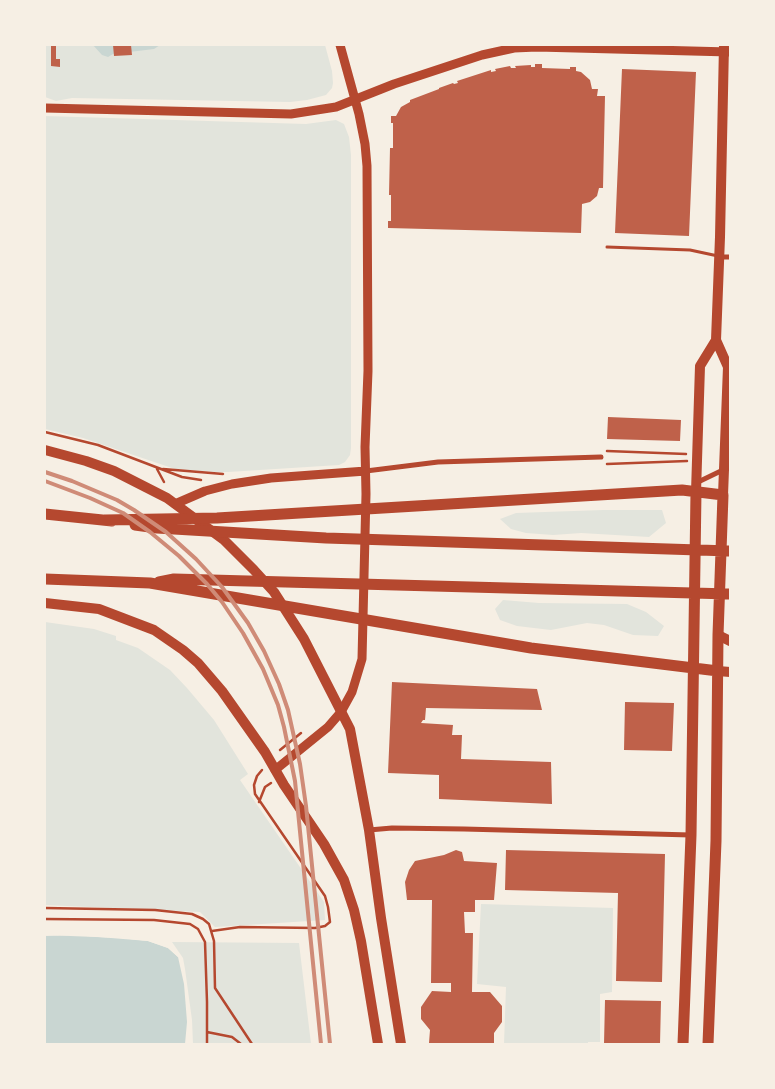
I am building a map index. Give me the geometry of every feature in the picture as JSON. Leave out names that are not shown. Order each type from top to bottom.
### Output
[{"type":"main road","points":[[708,1044],[716,841],[718,635],[723,495],[727,469],[728,367],[716,340],[726,50]]},
{"type":"main road","points":[[683,1044],[691,835],[696,487],[700,366],[716,340]]},
{"type":"main road","points":[[45,450],[86,460],[114,471],[145,485],[175,504],[224,540],[254,570],[274,592],[304,639],[350,728],[369,830],[401,1044]]},
{"type":"main road","points":[[105,520],[217,518],[680,490],[696,487],[723,495]]},
{"type":"main road","points":[[45,514],[157,528],[326,538],[730,551]]},
{"type":"main road","points":[[45,579],[150,583],[531,648],[730,672]]},
{"type":"main road","points":[[150,583],[174,579],[730,594]]},
{"type":"main road","points":[[45,603],[99,609],[137,622],[168,639],[198,663],[222,691],[265,752],[324,844],[344,880],[354,910],[361,941],[378,1044]]},
{"type":"main road","points":[[718,635],[730,641]]},
{"type":"street","points":[[275,770],[328,727],[341,712],[352,692],[362,660],[368,372],[367,166],[365,144],[355,99],[340,45]]},
{"type":"street","points":[[45,108],[277,115],[336,107],[394,84],[482,55],[514,48],[537,46],[726,50]]},
{"type":"street","points":[[719,257],[730,257]]},
{"type":"street","points":[[175,504],[204,491],[232,484],[271,478],[366,471],[438,462],[601,457]]},
{"type":"street","points":[[696,487],[727,469]]},
{"type":"street","points":[[369,830],[392,828],[464,829],[691,835]]},
{"type":"lane","points":[[607,248],[690,250],[719,257]]},
{"type":"path","points":[[45,432],[98,446],[182,477],[202,480]]},
{"type":"path","points":[[601,451],[683,454]]},
{"type":"path","points":[[285,745],[307,729]]},
{"type":"path","points":[[212,931],[240,926],[315,928],[325,926],[330,922],[324,896],[255,794],[254,785],[257,776]]},
{"type":"path","points":[[259,802],[265,787]]},
{"type":"path","points":[[45,908],[155,910],[192,914],[204,919],[212,931],[214,941],[215,988],[252,1044]]},
{"type":"path","points":[[45,919],[154,920],[190,924],[198,929],[203,935],[205,942],[207,1044]]},
{"type":"path","points":[[207,1032],[232,1037],[241,1044]]},
{"type":"shaded area","points":[[45,45],[325,45],[333,83],[332,88],[326,95],[290,102],[72,98],[56,101],[45,97]]},
{"type":"shaded area","points":[[93,45],[160,45],[154,49],[113,54],[108,57],[102,55]]},
{"type":"shaded area","points":[[45,116],[306,124],[336,120],[344,124],[349,137],[351,155],[351,448],[350,455],[345,462],[339,465],[228,472],[175,469],[83,438],[45,429]]},
{"type":"shaded area","points":[[662,510],[666,523],[649,537],[581,533],[553,535],[526,533],[511,529],[500,519],[516,513]]},
{"type":"shaded area","points":[[503,600],[539,603],[627,604],[646,612],[664,626],[658,636],[633,635],[604,625],[587,623],[551,630],[517,626],[500,620],[495,609]]},
{"type":"shaded area","points":[[45,622],[94,629],[116,636],[116,640],[138,648],[170,670],[187,688],[214,720],[248,774],[240,780],[324,902],[325,920],[215,927],[200,912],[45,905]]},
{"type":"shaded area","points":[[481,904],[613,908],[612,992],[600,994],[600,1042],[588,1042],[588,1044],[504,1044],[506,987],[477,984]]},
{"type":"shaded area","points":[[74,935],[148,941],[168,948],[178,957],[184,984],[187,1022],[185,1044],[45,1044],[45,936]]},
{"type":"shaded area","points":[[172,942],[299,943],[311,1044],[193,1044],[192,1020],[183,958]]},
{"type":"pier","points":[[74,933],[149,938],[169,946],[179,954],[178,957],[168,948],[148,941],[45,935]]},
{"type":"building","points":[[51,45],[56,45],[56,59],[60,59],[60,67],[51,66]]},
{"type":"building","points":[[113,45],[131,45],[132,55],[114,56]]},
{"type":"building","points":[[535,64],[542,64],[542,68],[570,69],[570,67],[576,67],[576,71],[581,72],[590,80],[592,89],[598,89],[597,96],[605,96],[603,188],[599,188],[597,196],[590,202],[582,204],[581,233],[388,228],[388,221],[391,221],[391,195],[389,195],[390,148],[393,148],[393,123],[391,123],[391,116],[396,116],[401,107],[410,102],[410,100],[453,83],[458,83],[457,81],[491,70],[491,72],[496,71],[495,69],[510,66],[511,68],[531,65],[531,67],[535,67]]},
{"type":"building","points":[[622,69],[696,72],[689,236],[615,233]]},
{"type":"building","points":[[608,417],[681,420],[680,441],[607,439]]},
{"type":"building","points":[[392,682],[537,689],[542,710],[426,708],[425,720],[421,723],[453,725],[452,735],[462,735],[461,759],[551,762],[552,804],[439,799],[439,775],[388,773]]},
{"type":"building","points":[[625,702],[674,703],[672,751],[624,750]]},
{"type":"building","points":[[456,850],[462,852],[464,861],[497,863],[494,900],[475,900],[475,912],[464,912],[465,933],[473,933],[472,992],[490,992],[502,1006],[502,1022],[494,1033],[494,1044],[429,1043],[430,1030],[421,1019],[421,1007],[432,991],[451,992],[451,983],[431,983],[432,900],[407,900],[405,882],[409,870],[415,861],[444,855]]},
{"type":"building","points":[[506,850],[665,854],[662,982],[616,981],[618,893],[505,890]]},
{"type":"building","points":[[605,1000],[661,1001],[660,1044],[604,1044]]},
{"type":"railway","points":[[45,472],[117,500],[166,532],[196,559],[222,587],[248,623],[264,651],[288,710],[300,764],[330,1044]]},
{"type":"railway","points":[[45,481],[123,513],[179,556],[222,602],[243,633],[263,669],[278,705],[295,781],[321,1044]]}]
